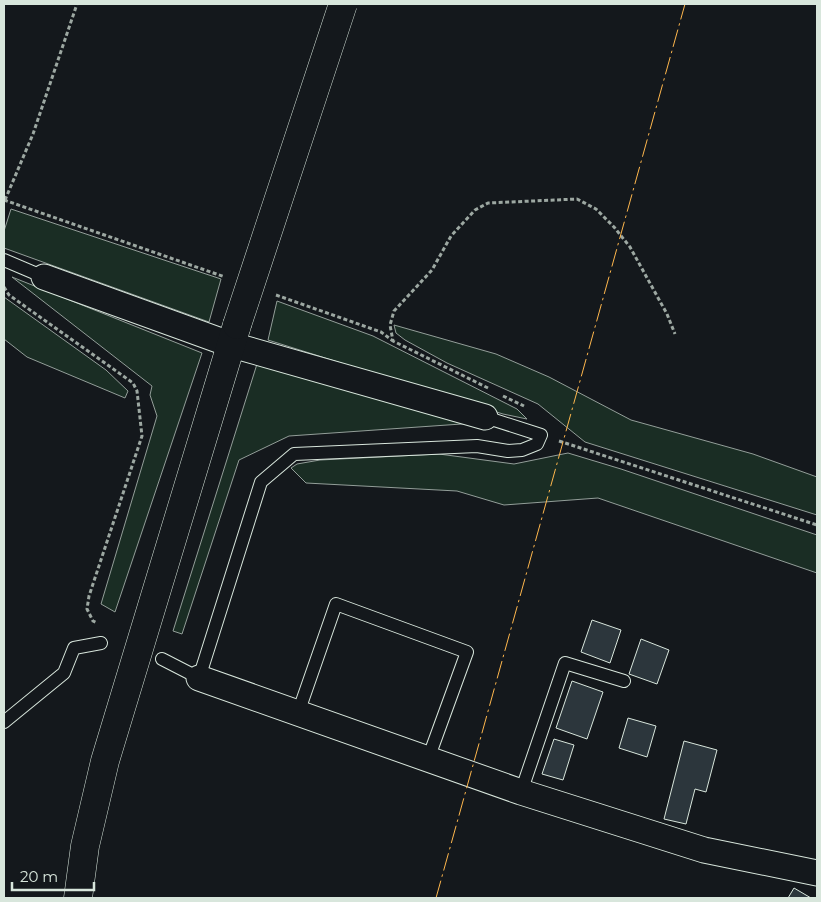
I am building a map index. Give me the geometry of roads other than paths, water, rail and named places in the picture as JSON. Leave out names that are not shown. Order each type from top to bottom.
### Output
[{"type":"street","points":[[78,898],[85,846],[105,761],[234,335],[343,4]]},
{"type":"street","points":[[44,277],[234,335],[485,417]]},
{"type":"street","points":[[199,678],[521,792],[704,850],[817,873]]},
{"type":"lane","points":[[4,260],[44,277]]},
{"type":"lane","points":[[162,659],[199,678],[261,482],[294,454],[477,446],[508,451],[522,450],[537,444],[541,435],[485,417]]},
{"type":"lane","points":[[298,713],[336,604],[467,652],[428,759]]},
{"type":"lane","points":[[4,722],[64,673],[74,648],[101,643]]},
{"type":"lane","points":[[521,792],[565,663],[624,681]]}]
